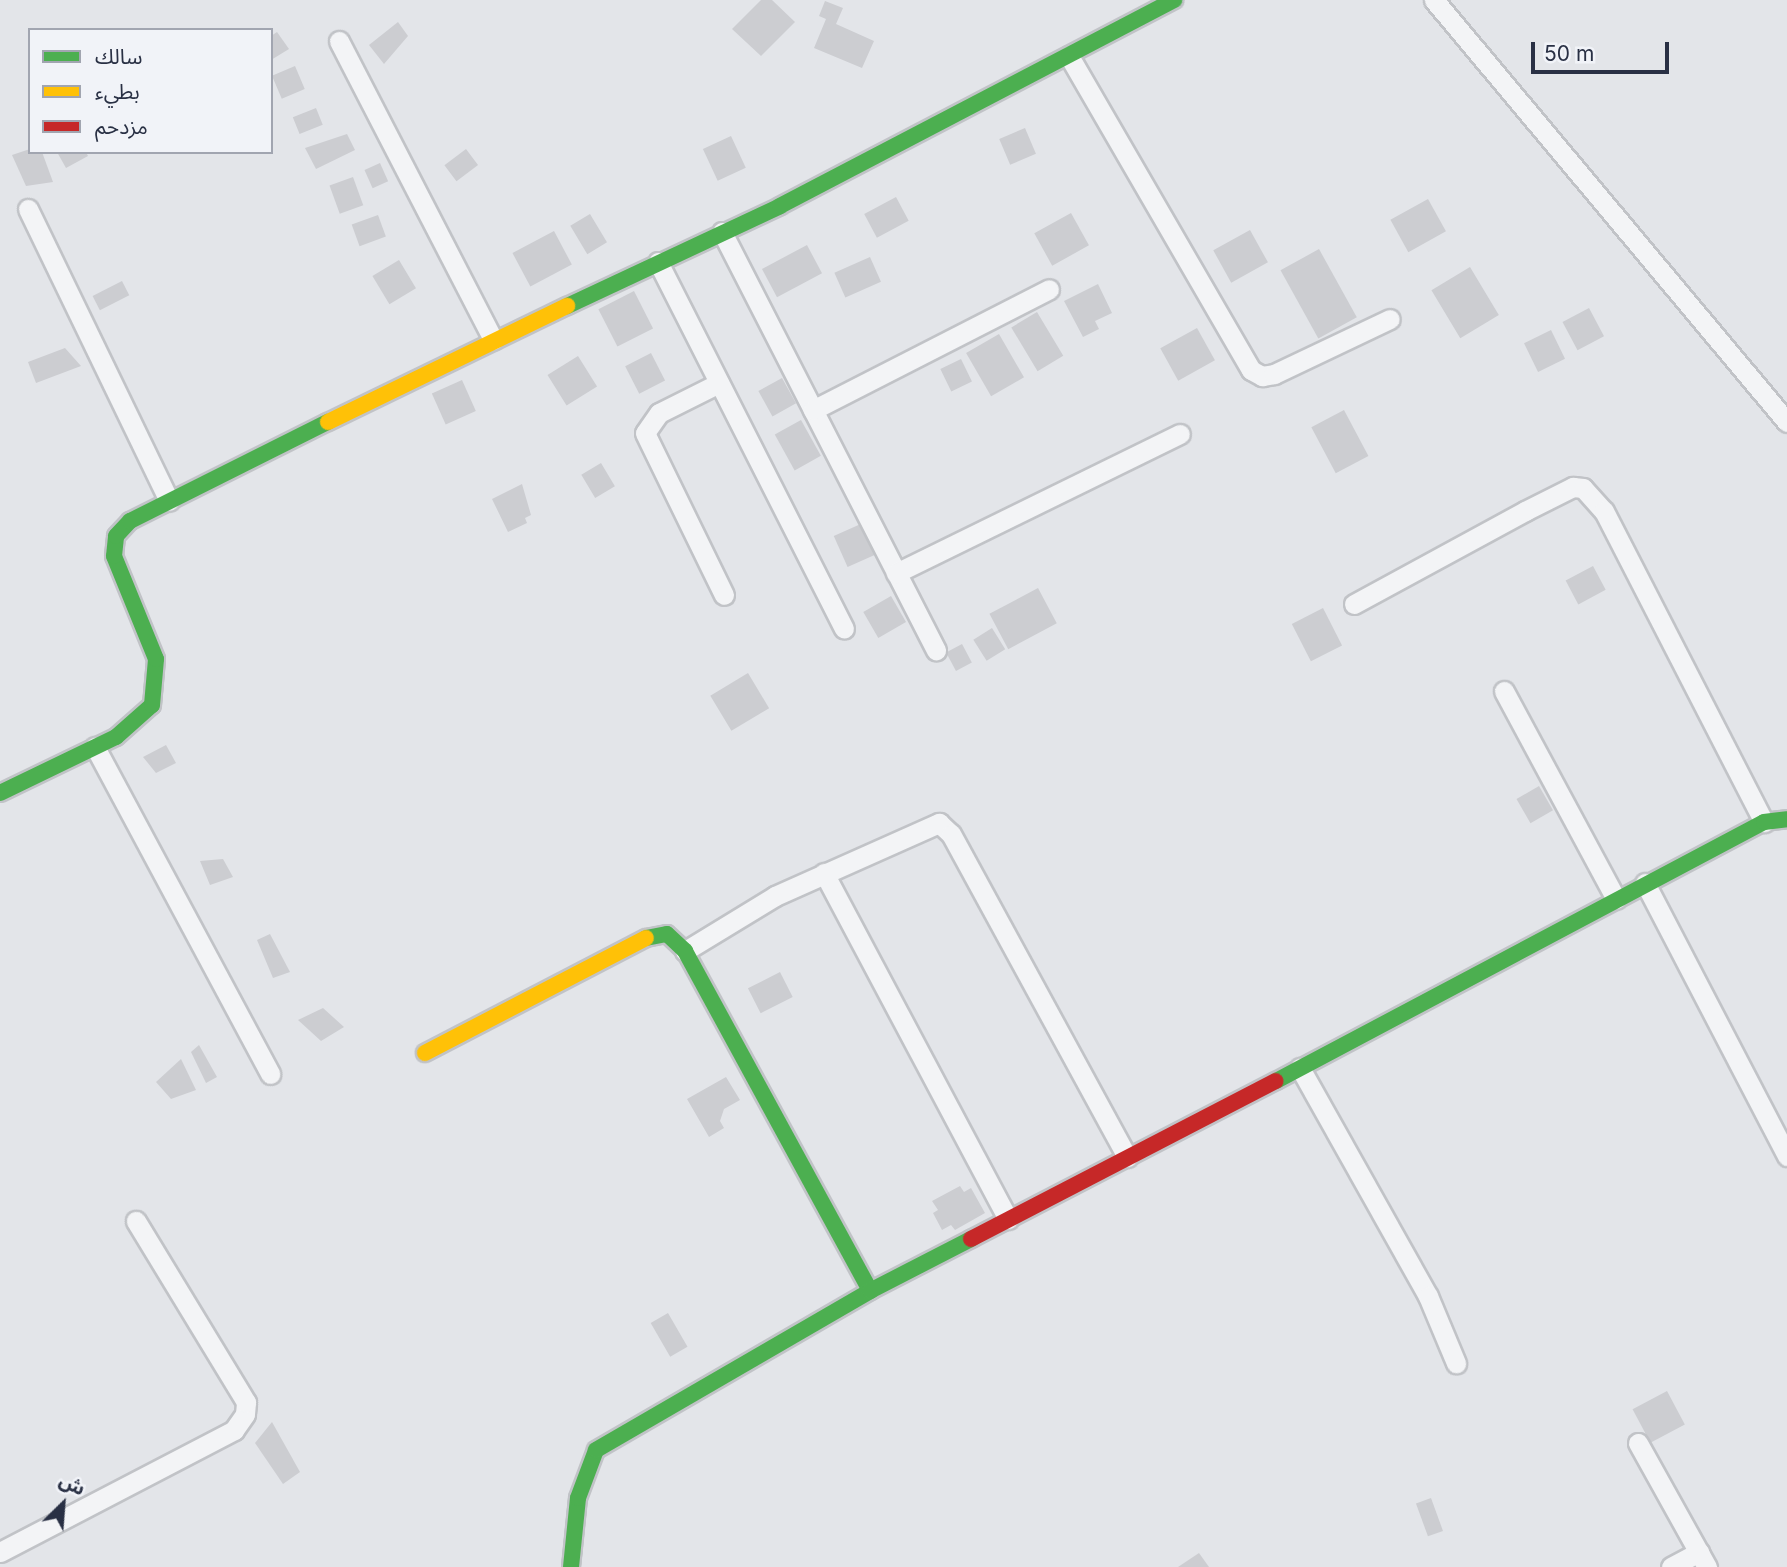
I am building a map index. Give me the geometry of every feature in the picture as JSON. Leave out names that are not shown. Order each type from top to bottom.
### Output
[{"type":"street","points":[[0,793],[131,728],[152,705],[156,659],[114,547],[116,536],[130,522],[493,340],[722,232],[1174,0]]},
{"type":"street","points":[[1434,0],[1787,422]]},
{"type":"street","points":[[339,41],[493,340]]},
{"type":"street","points":[[1069,56],[1251,370],[1262,376],[1274,374],[1390,319]]},
{"type":"street","points":[[28,209],[169,501]]},
{"type":"street","points":[[722,232],[936,651]]},
{"type":"street","points":[[658,261],[845,629]]},
{"type":"street","points":[[813,410],[1049,289]]},
{"type":"street","points":[[719,383],[659,413],[645,433],[724,595]]},
{"type":"street","points":[[896,573],[1181,434]]},
{"type":"street","points":[[1354,604],[1534,506],[1573,487],[1583,488],[1604,511],[1765,822]]},
{"type":"street","points":[[1504,691],[1616,899]]},
{"type":"street","points":[[95,747],[270,1074]]},
{"type":"street","points":[[571,1567],[582,1478],[596,1450],[627,1428],[870,1291],[1300,1068],[1645,883],[1765,822],[1787,819]]},
{"type":"street","points":[[685,951],[754,907],[930,823],[947,828],[1127,1157]]},
{"type":"street","points":[[824,873],[1008,1219]]},
{"type":"street","points":[[1645,883],[1787,1156]]},
{"type":"street","points":[[425,1053],[654,934],[667,934],[685,951],[870,1291]]},
{"type":"street","points":[[1300,1068],[1428,1296],[1456,1363]]},
{"type":"street","points":[[0,1552],[234,1430],[245,1414],[246,1402],[136,1222]]},
{"type":"street","points":[[1638,1443],[1703,1560],[1671,1567]]},
{"type":"building","points":[[761,0],[772,0],[795,22],[761,56],[732,29]]},
{"type":"building","points":[[825,1],[843,8],[836,24],[874,41],[862,68],[814,48],[826,19],[819,16]]},
{"type":"building","points":[[398,22],[408,36],[384,64],[369,45]]},
{"type":"building","points":[[277,32],[289,49],[273,59],[273,35]]},
{"type":"building","points":[[295,66],[305,89],[282,99],[273,75]]},
{"type":"building","points":[[316,108],[323,125],[300,134],[293,117]]},
{"type":"building","points":[[1025,128],[1036,154],[1010,165],[999,139]]},
{"type":"building","points":[[347,134],[355,150],[316,169],[305,148]]},
{"type":"building","points":[[731,136],[746,168],[718,181],[703,149]]},
{"type":"building","points":[[466,149],[478,165],[456,181],[444,165]]},
{"type":"building","points":[[28,150],[28,154],[43,154],[53,182],[26,186],[12,155]]},
{"type":"building","points":[[58,154],[87,154],[88,156],[66,168]]},
{"type":"building","points":[[380,163],[388,181],[373,188],[364,170]]},
{"type":"building","points":[[353,177],[363,205],[340,214],[330,186]]},
{"type":"building","points":[[896,197],[909,221],[877,238],[864,214]]},
{"type":"building","points":[[1428,199],[1446,231],[1408,252],[1390,220]]},
{"type":"building","points":[[1071,213],[1089,245],[1052,266],[1034,233]]},
{"type":"building","points":[[590,214],[607,242],[587,254],[570,226]]},
{"type":"building","points":[[378,215],[386,237],[360,246],[352,225]]},
{"type":"building","points":[[1250,230],[1268,262],[1231,283],[1213,250]]},
{"type":"building","points":[[554,231],[572,265],[530,287],[513,253]]},
{"type":"building","points":[[807,245],[822,273],[777,297],[762,269]]},
{"type":"building","points":[[1319,249],[1357,317],[1318,339],[1281,270]]},
{"type":"building","points":[[870,257],[881,282],[845,298],[834,273]]},
{"type":"building","points":[[399,260],[416,288],[389,304],[372,276]]},
{"type":"building","points":[[1470,267],[1499,315],[1460,338],[1431,290]]},
{"type":"building","points":[[122,281],[129,295],[100,310],[93,296]]},
{"type":"building","points":[[1098,284],[1112,313],[1095,321],[1099,329],[1083,337],[1064,301]]},
{"type":"building","points":[[634,291],[653,328],[617,347],[598,309]]},
{"type":"building","points":[[1589,308],[1604,336],[1578,350],[1563,322]]},
{"type":"building","points":[[1037,312],[1063,356],[1038,371],[1011,327]]},
{"type":"building","points":[[1197,328],[1215,360],[1178,381],[1160,348]]},
{"type":"building","points":[[1551,330],[1565,359],[1538,372],[1524,343]]},
{"type":"building","points":[[999,334],[1024,377],[991,396],[966,353]]},
{"type":"building","points":[[65,348],[81,366],[36,383],[28,362]]},
{"type":"building","points":[[651,353],[665,381],[639,394],[625,366]]},
{"type":"building","points":[[578,356],[597,387],[567,406],[547,375]]},
{"type":"building","points":[[961,359],[972,381],[951,392],[940,369]]},
{"type":"building","points":[[782,378],[796,403],[772,416],[758,391]]},
{"type":"building","points":[[462,380],[476,411],[446,424],[432,393]]},
{"type":"building","points":[[1344,410],[1368,456],[1336,473],[1311,427]]},
{"type":"building","points":[[801,420],[821,456],[795,470],[775,435]]},
{"type":"building","points":[[601,463],[615,486],[595,498],[581,475]]},
{"type":"building","points":[[522,484],[531,515],[525,518],[527,523],[508,532],[492,499]]},
{"type":"building","points":[[863,523],[877,554],[848,567],[834,536]]},
{"type":"building","points":[[1593,566],[1606,590],[1578,604],[1566,581]]},
{"type":"building","points":[[1038,588],[1057,623],[1008,649],[989,614]]},
{"type":"building","points":[[891,596],[906,622],[878,638],[863,612]]},
{"type":"building","points":[[1323,608],[1342,645],[1311,661],[1292,624]]},
{"type":"building","points":[[992,628],[1005,649],[987,661],[973,640]]},
{"type":"building","points":[[962,644],[972,663],[956,671],[946,652]]},
{"type":"building","points":[[748,673],[769,708],[731,731],[710,696]]},
{"type":"building","points":[[166,745],[176,763],[156,773],[143,757]]},
{"type":"building","points":[[1539,786],[1553,810],[1530,823],[1516,799]]},
{"type":"building","points":[[223,859],[233,877],[210,885],[200,861]]},
{"type":"building","points":[[270,934],[290,972],[273,978],[257,940]]},
{"type":"building","points":[[780,972],[793,997],[761,1013],[748,988]]},
{"type":"building","points":[[323,1008],[344,1027],[321,1041],[298,1020]]},
{"type":"building","points":[[199,1045],[217,1077],[206,1083],[191,1052]]},
{"type":"building","points":[[181,1059],[196,1090],[171,1099],[156,1082]]},
{"type":"building","points":[[726,1077],[740,1100],[724,1109],[720,1121],[724,1128],[709,1137],[687,1099]]},
{"type":"building","points":[[960,1186],[964,1192],[971,1188],[985,1213],[955,1230],[951,1225],[942,1230],[933,1213],[938,1210],[932,1201]]},
{"type":"building","points":[[668,1313],[688,1347],[670,1357],[651,1323]]},
{"type":"building","points":[[1667,1391],[1685,1425],[1650,1443],[1633,1409]]},
{"type":"building","points":[[272,1422],[300,1472],[283,1484],[255,1443]]},
{"type":"building","points":[[1431,1498],[1443,1531],[1428,1536],[1416,1503]]},
{"type":"building","points":[[1199,1553],[1209,1567],[1178,1567]]},
{"type":"traffic: fast","points":[[567,306],[780,206],[1174,0]]},
{"type":"traffic: fast","points":[[0,793],[116,737],[152,705],[156,659],[114,556],[116,536],[130,521],[328,422]]},
{"type":"traffic: fast","points":[[1276,1081],[1764,822],[1787,819]]},
{"type":"traffic: fast","points":[[646,938],[667,934],[685,951],[870,1291]]},
{"type":"traffic: fast","points":[[571,1567],[578,1498],[596,1450],[870,1291],[971,1239]]},
{"type":"traffic: slow","points":[[328,422],[567,306]]},
{"type":"traffic: slow","points":[[425,1053],[646,938]]},
{"type":"traffic: jam","points":[[971,1239],[1276,1081]]}]
